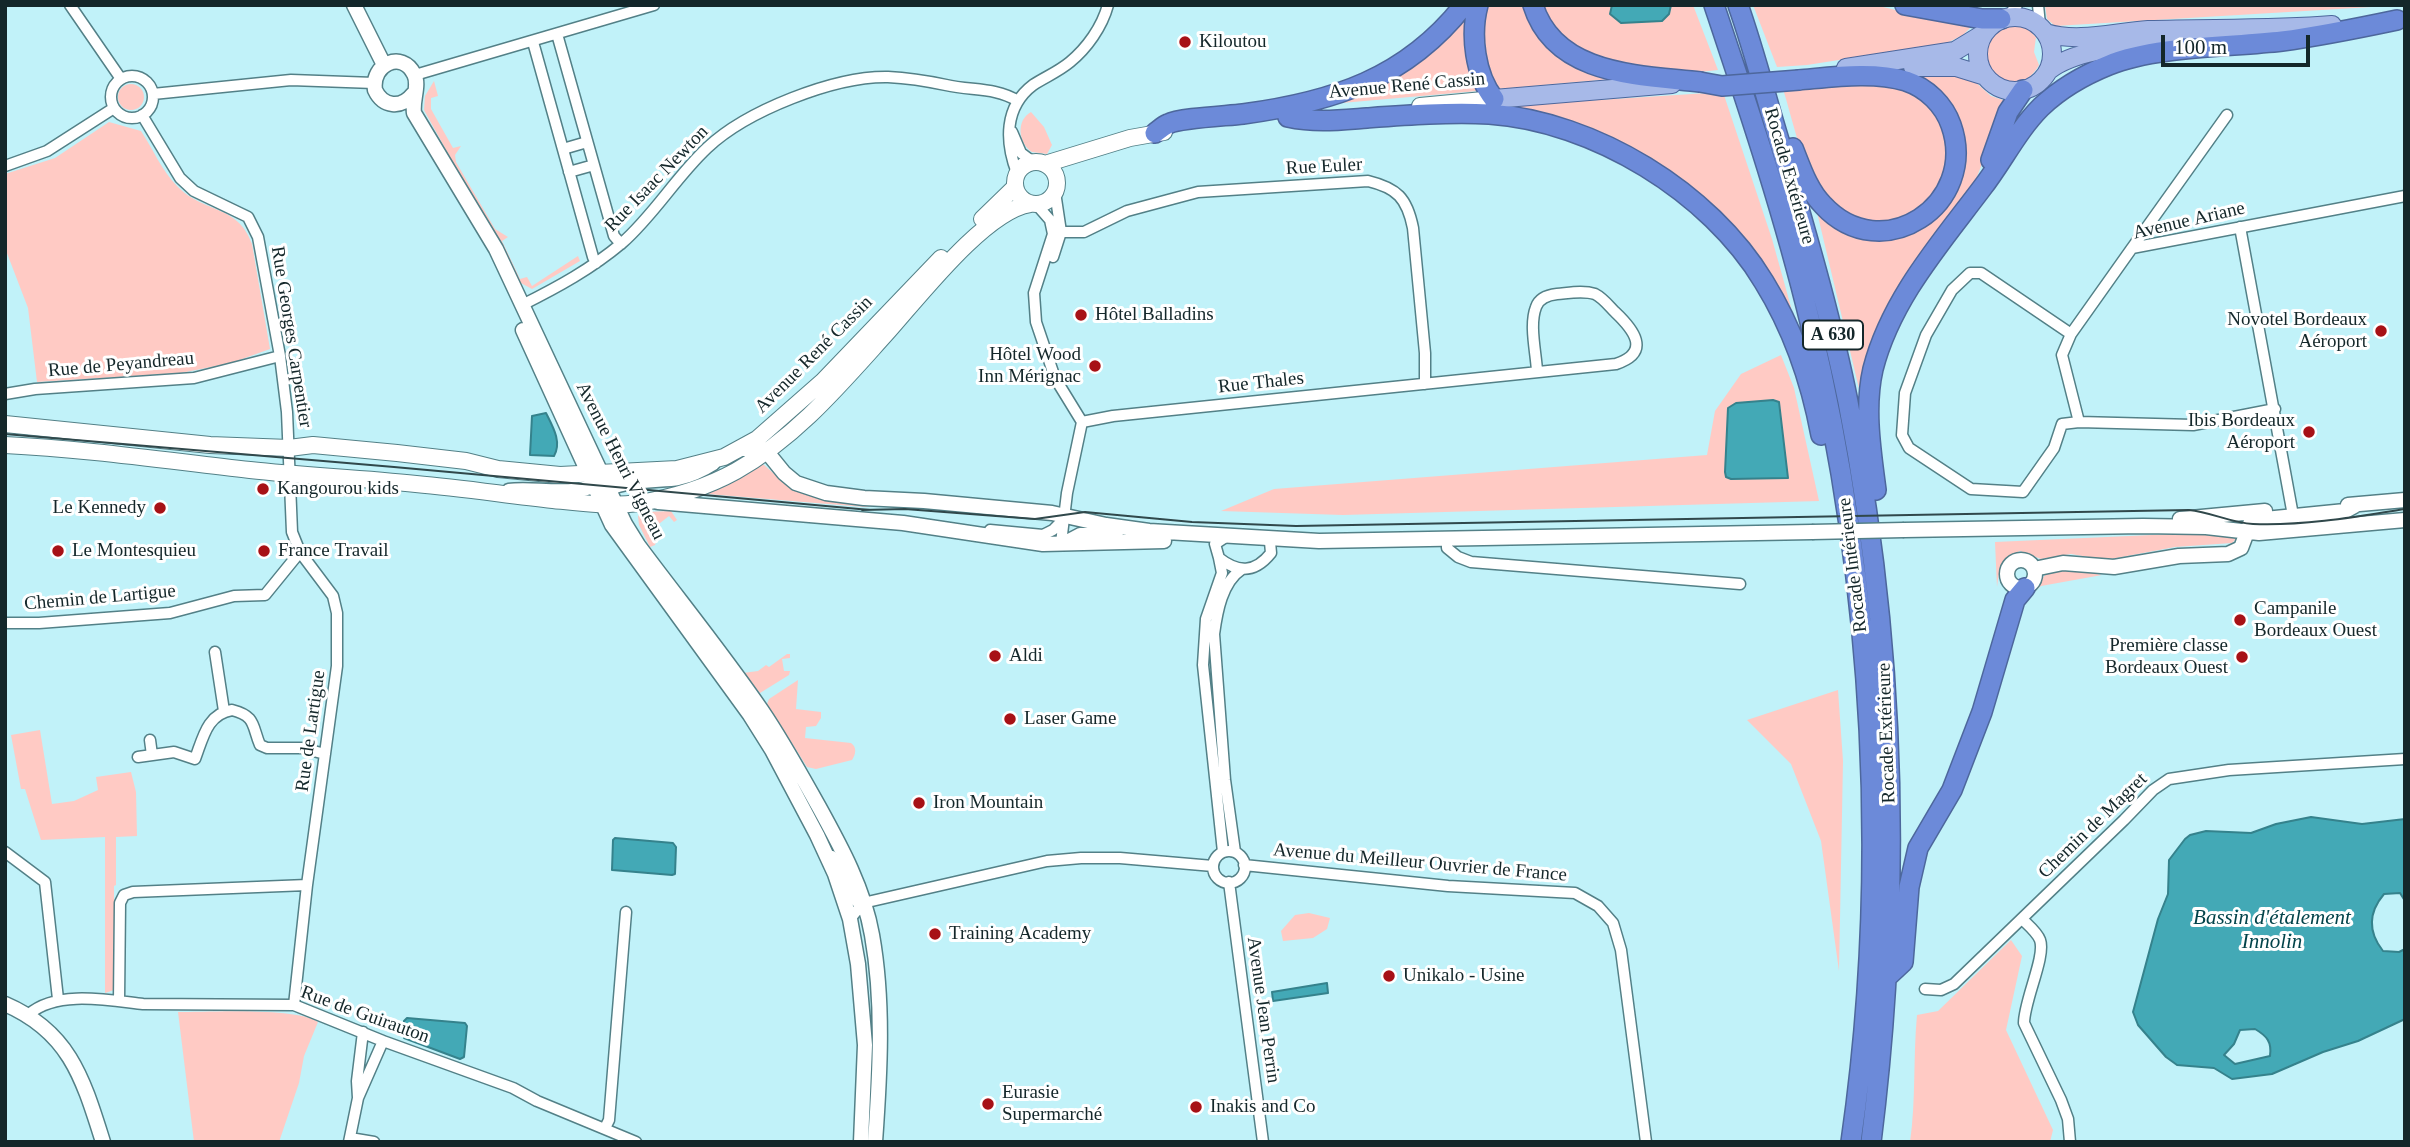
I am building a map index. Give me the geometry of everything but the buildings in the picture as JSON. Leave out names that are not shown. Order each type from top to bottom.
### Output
[{"type":"highway","points":[[1155,133],[1170,123],[1284,107],[1355,89],[1417,52],[1444,29],[1464,5]]},
{"type":"highway","points":[[1478,5],[1475,35],[1477,56],[1484,84],[1494,99]]},
{"type":"highway","points":[[1533,5],[1542,26],[1554,40],[1589,64],[1630,76],[1722,86],[1798,76],[1906,81],[1933,96],[1949,118],[1957,145],[1953,177],[1938,204],[1913,223],[1883,231],[1848,225],[1822,205],[1800,167],[1747,30]]},
{"type":"highway","points":[[1702,5],[1762,151]]},
{"type":"highway","name":"Rocade Intérieure","points":[[1714,5],[1762,151],[1810,322],[1843,479],[1853,551],[1864,659],[1869,752],[1871,895],[1866,1008],[1851,1142]]},
{"type":"highway","name":"Rocade Extérieure","points":[[1738,5],[1805,225],[1848,401],[1872,549],[1886,674],[1891,774],[1888,976],[1871,1142]]},
{"type":"highway","points":[[1905,5],[1982,19],[2009,13]]},
{"type":"highway","points":[[1886,674],[1883,547],[1868,400],[1873,371],[1882,341],[1908,290],[2016,136],[2043,105],[2076,80],[2110,64],[2152,54],[2294,39],[2401,20]]},
{"type":"highway","points":[[1974,199],[2008,112],[2023,90]]},
{"type":"highway","points":[[1289,117],[1310,122],[1451,113],[1492,114],[1528,120],[1592,139],[1647,167],[1678,188],[1737,245],[1763,279],[1781,311],[1811,390],[1841,539],[1853,551]]},
{"type":"highway","points":[[1888,976],[1903,962],[1909,887],[1918,848],[1952,790],[1982,712],[2015,600],[2025,588]]},
{"type":"main road","points":[[1985,76],[1977,55],[1978,44],[1991,25],[2009,13],[2030,19],[2043,29],[2064,38],[2149,30],[2282,29]]},
{"type":"main road","points":[[1861,67],[1956,67],[1985,76],[2002,89],[2023,90],[2067,59],[2094,52],[2282,29],[2401,20]]},
{"type":"main road","points":[[2043,29],[2052,45],[2049,70]]},
{"type":"main road","points":[[1798,76],[1955,51],[1983,34]]},
{"type":"main road","name":"Avenue René Cassin","points":[[1039,163],[1155,133],[1289,117],[1700,82]]},
{"type":"main road","name":"Avenue René Cassin","points":[[1056,188],[1076,164],[1119,141]]},
{"type":"main road","points":[[1039,163],[1054,172],[1056,188],[1048,201],[1033,204],[1020,198],[1016,180],[1021,168],[1039,163]]},
{"type":"main road","name":"Avenue René Cassin","points":[[466,461],[516,471],[598,480],[677,469],[724,457],[742,449],[813,390],[1016,180]]},
{"type":"main road","name":"Avenue René Cassin","points":[[188,463],[609,504],[639,503],[704,485],[767,452],[807,418],[990,223],[1015,207],[1033,204]]},
{"type":"main road","points":[[5,424],[210,445],[289,448],[313,445],[466,461]]},
{"type":"main road","points":[[5,445],[188,463],[212,458],[278,463],[289,448]]},
{"type":"main road","points":[[290,474],[302,456],[312,455],[428,464],[466,461]]},
{"type":"street","points":[[70,5],[121,79]]},
{"type":"street","points":[[354,5],[384,65]]},
{"type":"street","points":[[153,94],[291,80],[374,83],[376,72],[391,62],[405,65],[415,75],[654,5]]},
{"type":"street","points":[[1016,180],[1008,139],[1011,119],[1018,101],[1036,83],[1075,58],[1098,29],[1108,5]]},
{"type":"street","points":[[2038,5],[2043,29]]},
{"type":"street","points":[[558,34],[614,236],[621,244]]},
{"type":"street","points":[[533,42],[596,263]]},
{"type":"street","name":"Avenue Henri Vigneau","points":[[415,75],[414,113],[496,249],[598,480]]},
{"type":"street","points":[[128,76],[146,81],[153,94],[152,104],[142,116],[130,118],[122,116],[114,108],[111,94],[113,87],[128,76]]},
{"type":"street","name":"Rue Isaac Newton","points":[[522,305],[565,283],[621,244],[716,140],[747,120],[800,96],[833,85],[887,77],[971,90],[997,90],[1018,101]]},
{"type":"street","name":"Avenue Henri Vigneau","points":[[374,83],[374,90],[382,100],[407,114],[488,253],[598,480]]},
{"type":"street","points":[[393,104],[405,102],[413,94]]},
{"type":"street","points":[[5,166],[47,151],[114,108]]},
{"type":"street","points":[[2132,248],[2227,115]]},
{"type":"street","name":"Rue Georges Carpentier","points":[[142,116],[180,178],[194,191],[248,217],[258,237],[280,356],[290,474]]},
{"type":"street","points":[[1011,119],[1018,148],[1039,163]]},
{"type":"street","points":[[563,149],[587,142]]},
{"type":"street","points":[[569,173],[594,165]]},
{"type":"street","name":"Rue Euler","points":[[1061,232],[1084,232],[1127,211],[1198,192],[1368,181],[1392,189],[1403,199],[1413,228],[1425,354],[1424,384]]},
{"type":"street","points":[[1040,273],[1056,251],[1061,232],[1056,188]]},
{"type":"street","name":"Avenue Ariane","points":[[2079,422],[2062,355],[2071,334],[2132,248],[2405,196]]},
{"type":"street","points":[[1033,204],[1050,220],[1053,234],[1033,301],[1036,322],[1055,378],[1082,422],[1060,543]]},
{"type":"street","points":[[2240,228],[2292,510]]},
{"type":"street","points":[[2071,334],[1981,273],[1970,273],[1952,290],[1926,335],[1905,393],[1902,435],[1909,448],[1971,489],[2023,492],[2054,448],[2062,424],[2079,422],[2193,425],[2275,409]]},
{"type":"street","name":"Rue Thales","points":[[1082,422],[1113,416],[1616,364],[1625,361],[1636,348],[1637,338],[1631,327],[1600,297],[1583,292],[1548,295],[1537,303],[1533,317],[1537,371]]},
{"type":"street","name":"Rue de Peyandreau","points":[[5,394],[35,389],[194,378],[280,356]]},
{"type":"street","points":[[742,449],[767,452],[796,483],[826,493],[1063,517],[1149,531]]},
{"type":"street","name":"Rue de Lartigue","points":[[290,474],[292,532],[300,552],[333,596],[337,613],[337,666],[307,885],[294,1005]]},
{"type":"street","points":[[494,493],[533,488],[574,492],[598,480],[609,504]]},
{"type":"street","points":[[2095,526],[2405,500]]},
{"type":"street","points":[[639,503],[678,503],[824,515],[1028,542],[1149,540],[1217,551],[1267,541]]},
{"type":"street","name":"Avenue Henri Vigneau","points":[[609,504],[629,550],[750,715],[772,750],[835,874],[850,919],[858,964],[865,1045],[861,1142]]},
{"type":"street","name":"Avenue Henri Vigneau","points":[[609,504],[761,710],[784,745],[852,870],[872,933],[879,1010],[875,1142]]},
{"type":"street","points":[[2034,569],[2063,563],[2114,567],[2179,556],[2228,554],[2241,548],[2250,524],[2255,520],[2344,511],[2356,505]]},
{"type":"street","points":[[942,529],[1043,535],[1053,530],[1063,517]]},
{"type":"street","points":[[1060,543],[1080,533],[1149,531],[1229,535],[1267,541],[1447,540],[2095,526],[2189,526],[2277,532],[2405,520]]},
{"type":"street","points":[[1229,535],[1222,537],[1217,551],[1222,573],[1211,601],[1209,639],[1224,780],[1235,852],[1244,865],[1242,875],[1229,882],[1219,880],[1213,866],[1216,858],[1223,852],[1235,852]]},
{"type":"street","points":[[1447,540],[1447,548],[1458,557],[1471,562],[1740,584]]},
{"type":"street","points":[[1217,551],[1233,567],[1253,568],[1263,563],[1270,553],[1267,541]]},
{"type":"street","name":"Chemin de Lartigue","points":[[6,622],[39,623],[170,614],[234,596],[265,595],[300,552]]},
{"type":"street","points":[[2020,560],[2029,562],[2034,569],[2032,582],[2025,588],[2010,584],[2007,575],[2009,567],[2020,560]]},
{"type":"street","points":[[1223,852],[1203,665],[1227,584],[1234,574],[1242,569]]},
{"type":"street","points":[[215,652],[224,711]]},
{"type":"street","points":[[138,757],[174,752],[193,764],[211,721],[224,711],[232,710],[249,717],[260,745],[267,748],[302,748],[325,754]]},
{"type":"street","points":[[150,740],[152,755]]},
{"type":"street","name":"Chemin de Magret","points":[[1926,989],[1941,990],[1954,984],[2153,790],[2169,779],[2229,770],[2405,759]]},
{"type":"street","name":"Avenue Henri Vigneau","points":[[817,835],[843,872],[852,898],[863,903]]},
{"type":"street","points":[[5,852],[45,882],[58,999]]},
{"type":"street","points":[[850,919],[863,903],[1047,862],[1081,858],[1120,858],[1213,866]]},
{"type":"street","name":"Avenue du Meilleur Ouvrier de France","points":[[1244,865],[1448,886],[1575,893],[1598,906],[1613,923],[1621,950],[1646,1142]]},
{"type":"street","name":"Avenue Jean Perrin","points":[[1229,882],[1263,1142]]},
{"type":"street","points":[[119,1001],[120,903],[124,895],[133,892],[307,885]]},
{"type":"street","points":[[606,1128],[609,1120],[626,912]]},
{"type":"street","points":[[2022,919],[2040,938],[2042,949],[2024,1011],[2024,1023],[2061,1100],[2068,1119],[2070,1142]]},
{"type":"street","name":"Rue de Guirauton","points":[[29,1014],[38,1006],[58,999],[143,1004],[294,1005],[383,1041],[513,1088],[537,1101],[636,1142]]},
{"type":"street","points":[[5,1004],[29,1014],[64,1046],[92,1106],[103,1142]]},
{"type":"street","points":[[358,1098],[357,1081],[363,1032]]},
{"type":"street","points":[[374,1142],[350,1140],[358,1098],[383,1041]]},
{"type":"shaded area","points":[[1484,5],[1525,5],[1531,20],[1548,43],[1612,79],[1499,89],[1488,77],[1482,35]]},
{"type":"shaded area","points":[[1540,5],[1693,5],[1718,70],[1691,73],[1609,63],[1575,49],[1553,28]]},
{"type":"shaded area","points":[[1753,5],[1875,5],[1928,18],[1973,25],[1963,35],[1947,43],[1807,65],[1777,67]]},
{"type":"shaded area","points":[[2045,5],[2405,5],[2055,26],[2047,19]]},
{"type":"shaded area","points":[[1469,8],[1478,91],[1319,105]]},
{"type":"shaded area","points":[[2011,25],[2027,28],[2036,37],[2034,52],[2039,65],[2028,78],[2015,82],[2002,79],[1992,71],[1986,60],[1986,47],[1993,35]]},
{"type":"shaded area","points":[[1909,74],[1963,75],[1972,79],[1991,96],[2006,101],[1975,182],[1861,397],[1816,208],[1905,233],[1964,151]]},
{"type":"shaded area","points":[[434,81],[438,96],[431,98],[431,109],[453,148],[461,146],[455,155],[456,162],[495,229],[508,237],[502,241],[520,279],[527,277],[532,286],[578,256],[580,261],[532,289],[519,282],[424,110],[425,96]]},
{"type":"shaded area","points":[[131,84],[140,88],[144,97],[140,106],[131,110],[122,106],[118,97],[122,88]]},
{"type":"shaded area","points":[[1878,84],[1899,88],[1926,104],[1939,122],[1946,157],[1941,180],[1928,200],[1910,214],[1889,221],[1866,221],[1843,212],[1822,193],[1815,182],[1799,143],[1783,89]]},
{"type":"shaded area","points":[[1723,92],[1772,239],[1796,325],[1691,192],[1490,107]]},
{"type":"shaded area","points":[[1031,112],[1044,127],[1052,145],[1047,154],[1032,152],[1024,143],[1021,126]]},
{"type":"shaded area","points":[[109,122],[141,131],[162,167],[177,186],[187,195],[229,215],[246,231],[252,244],[270,349],[231,363],[181,373],[37,382],[28,308],[5,248],[5,174],[55,158]]},
{"type":"shaded area","points":[[1781,355],[1794,388],[1819,501],[1343,515],[1221,511],[1274,489],[1707,455],[1715,411],[1741,374]]},
{"type":"shaded area","points":[[757,464],[763,464],[786,484],[804,494],[882,506],[864,507],[695,493]]},
{"type":"shaded area","points":[[671,511],[677,520],[674,522],[669,516],[655,527],[659,534],[655,545],[650,547],[639,525],[638,516],[644,512]]},
{"type":"shaded area","points":[[2219,532],[2234,536],[2235,540],[2232,543],[2175,547],[2106,560],[2071,554],[2041,559],[2020,551],[2008,557],[2002,564],[1997,587],[1995,542]]},
{"type":"shaded area","points":[[2070,569],[2102,575],[2041,586],[2020,605],[2046,574]]},
{"type":"shaded area","points":[[790,654],[790,658],[782,659],[784,671],[790,671],[789,675],[760,693],[743,673],[758,671],[766,665],[769,667]]},
{"type":"shaded area","points":[[798,680],[796,709],[821,712],[816,726],[806,727],[805,738],[851,743],[855,751],[852,760],[816,769],[807,767],[767,704],[769,699]]},
{"type":"shaded area","points":[[1838,690],[1843,761],[1839,971],[1821,841],[1791,764],[1747,720]]},
{"type":"shaded area","points":[[40,730],[52,804],[74,801],[98,790],[96,777],[131,772],[136,792],[137,836],[116,837],[114,990],[105,993],[105,837],[41,840],[25,789],[21,789],[11,735]]},
{"type":"shaded area","points":[[1309,913],[1330,918],[1327,929],[1313,938],[1283,941],[1281,931],[1295,915]]},
{"type":"shaded area","points":[[2011,940],[2022,956],[2006,1030],[2053,1130],[2050,1142],[1910,1142],[1917,1015],[1938,1011]]},
{"type":"shaded area","points":[[178,1012],[272,1012],[307,1017],[318,1022],[304,1056],[299,1083],[279,1142],[194,1142]]},
{"type":"water","points":[[1612,5],[1671,5],[1669,14],[1662,21],[1621,23],[1610,14]]},
{"type":"water","points":[[1773,400],[1779,402],[1788,478],[1726,477],[1728,408],[1736,403]]},
{"type":"water","points":[[546,413],[556,434],[556,451],[554,456],[530,455],[532,416]]},
{"type":"water","name":"Bassin d'étalement Innolin","points":[[2311,817],[2362,824],[2405,819],[2405,901],[2400,893],[2384,894],[2375,908],[2372,922],[2375,937],[2383,951],[2399,952],[2405,949],[2405,1019],[2358,1041],[2323,1052],[2272,1074],[2232,1079],[2214,1068],[2177,1065],[2166,1057],[2138,1025],[2133,1012],[2158,919],[2168,894],[2169,860],[2190,835],[2206,831],[2251,833],[2276,824]],"holes":[[[2255,1029],[2266,1037],[2270,1056],[2235,1064],[2224,1055],[2234,1044],[2240,1030]]]},
{"type":"water","points":[[615,838],[673,843],[676,847],[675,874],[612,870]]},
{"type":"water","points":[[1327,983],[1328,993],[1273,1001],[1272,992]]},
{"type":"water","points":[[407,1018],[465,1023],[464,1057],[460,1059],[404,1038],[404,1021]]},
{"type":"tram line","points":[[5,434],[870,510]]},
{"type":"tram line","points":[[862,510],[905,509],[1035,519],[1085,512],[1192,522],[1296,526],[2189,510],[2245,523],[2291,524],[2405,509]]},
{"type":"place","name":"Kiloutou","points":[[1185,42]]},
{"type":"place","name":"Hôtel Balladins","points":[[1081,315]]},
{"type":"place","name":"Novotel Bordeaux Aéroport","points":[[2381,331]]},
{"type":"place","name":"Hôtel Wood Inn Mérignac","points":[[1095,366]]},
{"type":"place","name":"Ibis Bordeaux Aéroport","points":[[2309,432]]},
{"type":"place","name":"Kangourou kids","points":[[263,489]]},
{"type":"place","name":"Le Kennedy","points":[[160,508]]},
{"type":"place","name":"Le Montesquieu","points":[[58,551]]},
{"type":"place","name":"France Travail","points":[[264,551]]},
{"type":"place","name":"Campanile Bordeaux Ouest","points":[[2240,620]]},
{"type":"place","name":"Aldi","points":[[995,656]]},
{"type":"place","name":"Première classe Bordeaux Ouest","points":[[2242,657]]},
{"type":"place","name":"Laser Game","points":[[1010,719]]},
{"type":"place","name":"Iron Mountain","points":[[919,803]]},
{"type":"place","name":"Training Academy","points":[[935,934]]},
{"type":"place","name":"Unikalo - Usine","points":[[1389,976]]},
{"type":"place","name":"Eurasie Supermarché","points":[[988,1104]]},
{"type":"place","name":"Inakis and Co","points":[[1196,1107]]}]
